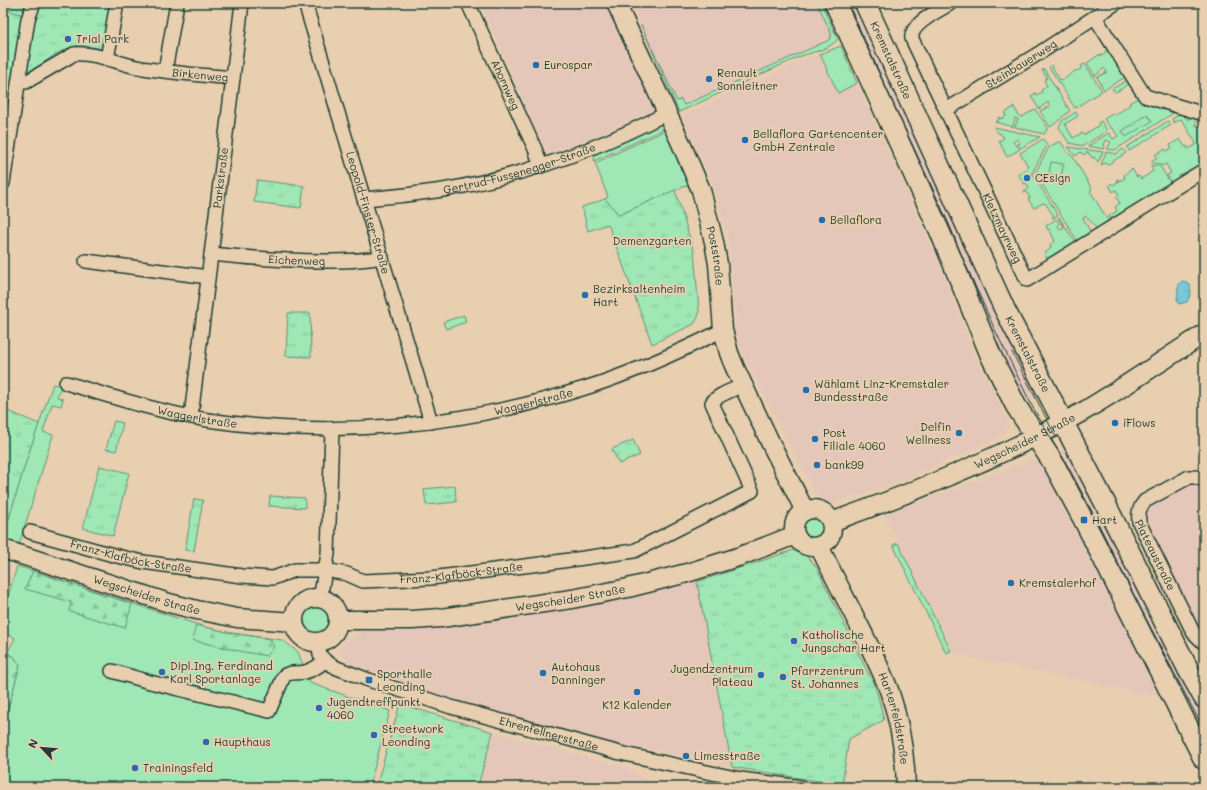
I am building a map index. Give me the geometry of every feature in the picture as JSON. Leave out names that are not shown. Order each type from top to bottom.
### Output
[{"type":"main road","points":[[835,3],[940,231],[991,356],[1016,406],[1054,464],[1092,535],[1200,751]]},
{"type":"main road","name":"Kremstalstraße","points":[[865,3],[1005,310],[1204,698]]},
{"type":"street","points":[[3,183],[28,19],[34,3]]},
{"type":"street","points":[[107,59],[117,3]]},
{"type":"street","name":"Birkenweg","points":[[165,72],[177,3]]},
{"type":"street","name":"Birkenweg","points":[[19,81],[26,82],[74,54],[83,53],[124,64],[165,72],[233,78],[242,3]]},
{"type":"street","name":"Leopold-Finster-Straße","points":[[305,3],[431,422]]},
{"type":"street","name":"Ahornweg","points":[[468,3],[535,149],[541,166]]},
{"type":"street","name":"Poststraße","points":[[616,3],[696,178],[708,216],[718,264],[723,330],[729,353],[805,511]]},
{"type":"street","name":"Kletzmayrweg","points":[[952,3],[916,26],[911,34],[912,39],[1027,280],[1204,170]]},
{"type":"street","name":"Steinbauerweg","points":[[946,110],[1116,3]]},
{"type":"street","points":[[1095,17],[1145,96],[1204,114]]},
{"type":"street","name":"Parkstraße","points":[[191,416],[233,78]]},
{"type":"street","name":"Gertrud-Fussenegger-Straße","points":[[365,199],[444,190],[541,166],[622,135],[667,113]]},
{"type":"street","name":"Eichenweg","points":[[211,254],[300,261],[367,260],[382,257]]},
{"type":"street","points":[[86,260],[208,277]]},
{"type":"street","name":"Waggerlstraße","points":[[66,383],[137,405],[210,420],[274,427],[332,429],[385,427],[431,422],[516,407],[585,388],[644,366],[723,330]]},
{"type":"street","name":"Wegscheider Straße","points":[[831,522],[928,485],[1036,436],[1087,408],[1204,334]]},
{"type":"street","name":"Franz-Klafböck-Straße","points":[[30,532],[117,556],[197,570],[272,578],[295,570],[325,570],[347,574],[363,581],[431,578],[634,551],[752,491],[712,403],[713,400],[718,397],[744,385]]},
{"type":"street","points":[[320,599],[328,554],[332,429]]},
{"type":"street","name":"Plateaustraße","points":[[1203,640],[1193,632],[1139,522],[1138,514],[1140,507],[1145,501],[1188,477],[1195,477],[1204,480]]},
{"type":"street","points":[[810,509],[820,510],[828,516],[831,522],[832,530],[830,535],[824,543],[819,546],[807,546],[802,544],[795,535],[794,530],[796,520],[805,511],[810,509]]},
{"type":"street","name":"Wegscheider Straße","points":[[338,620],[412,620],[442,618],[572,599],[628,588],[688,573],[738,557],[795,535]]},
{"type":"street","name":"Harterfeldstraße","points":[[819,546],[870,646],[889,690],[902,746],[906,772],[904,787]]},
{"type":"street","name":"Wegscheider Straße","points":[[3,549],[168,603],[237,618],[294,622]]},
{"type":"street","points":[[314,598],[320,599],[331,605],[335,610],[338,620],[337,628],[333,634],[325,640],[318,642],[305,640],[299,635],[295,628],[294,622],[297,609],[302,603],[314,598]]},
{"type":"street","points":[[112,671],[150,682],[269,711],[284,676],[287,673],[312,670],[325,661],[320,655],[318,642]]},
{"type":"street","name":"Ehrenfellnerstraße","points":[[325,661],[337,668],[370,680],[494,719],[620,753],[740,783],[801,787]]},
{"type":"shaded area","points":[[481,3],[606,3],[654,110],[599,136],[547,155]]},
{"type":"shaded area","name":"Renault Sonnleitner","points":[[631,3],[821,3],[838,39],[829,46],[801,56],[681,111]]},
{"type":"shaded area","points":[[842,3],[859,3],[1041,393],[1025,404],[1006,370]]},
{"type":"shaded area","points":[[820,54],[838,92],[857,83],[937,257],[973,351],[1007,418],[1009,425],[1005,433],[1000,437],[932,468],[914,476],[834,504],[829,503],[817,496],[742,352],[732,316],[736,316],[729,246],[721,211],[708,173],[681,116],[802,60]]},
{"type":"shaded area","points":[[1062,449],[1067,449],[1204,707],[1204,745],[1057,453]]},
{"type":"shaded area","name":"Kremstalerhof","points":[[1031,460],[1037,461],[1043,467],[1073,527],[1088,552],[1159,697],[955,654],[884,514]]},
{"type":"shaded area","points":[[1188,482],[1204,486],[1204,631],[1199,634],[1144,518],[1147,505]]},
{"type":"shaded area","name":"Autohaus Danninger","points":[[697,582],[732,767],[647,749],[628,749],[481,709],[361,668],[348,662],[340,654],[339,648],[342,643],[360,636],[360,631],[399,629]]},
{"type":"shaded area","points":[[493,732],[622,766],[664,787],[489,787],[489,785],[479,782]]},
{"type":"green space","points":[[3,3],[29,3],[24,15],[3,9]]},
{"type":"green space","name":"Trial Park","points":[[36,3],[114,3],[106,50],[84,46],[71,47],[54,55],[33,70],[26,70]]},
{"type":"green space","points":[[817,3],[821,3],[838,39],[835,42],[821,50],[801,56],[679,112],[641,25],[677,101],[681,99],[684,105],[831,38],[831,33]]},
{"type":"green space","points":[[3,9],[24,15],[3,151]]},
{"type":"green space","points":[[1102,33],[1127,76],[1104,90],[1097,77],[1107,72],[1104,68],[1095,76],[1087,63],[1100,54],[1101,56],[1106,53],[1105,51],[1107,50],[1099,36]]},
{"type":"green space","points":[[841,46],[857,83],[838,93],[820,54]]},
{"type":"green space","points":[[1085,64],[1102,91],[1075,108],[1049,67],[1051,65],[1060,80],[1063,80],[1076,70],[1077,71],[1082,68],[1081,66]]},
{"type":"green space","points":[[1044,69],[1070,111],[1050,127],[1040,111],[1050,106],[1048,102],[1039,109],[1031,96],[1042,92],[1041,90],[1047,86],[1044,80],[1047,78],[1042,70]]},
{"type":"green space","points":[[1131,78],[1145,101],[1178,110],[1115,150],[1107,149],[1111,142],[1106,140],[1104,149],[1088,146],[1109,133],[1113,139],[1118,136],[1104,119],[1114,113],[1115,115],[1130,105],[1129,103],[1138,98],[1129,84],[1116,92],[1112,89]]},
{"type":"green space","points":[[1014,107],[1019,116],[1022,117],[1035,109],[1048,128],[1044,134],[1015,127],[1018,119],[1015,118],[1013,127],[995,122],[999,120],[999,117],[1001,119],[1006,116],[1005,113]]},
{"type":"green space","points":[[1076,112],[1078,116],[1065,124],[1073,138],[1082,133],[1084,135],[1099,125],[1098,123],[1101,121],[1107,131],[1083,146],[1069,143],[1059,127],[1062,121]]},
{"type":"green space","points":[[1181,113],[1188,120],[1191,114],[1198,117],[1195,125],[1204,128],[1204,163],[1172,183],[1167,175],[1171,173],[1166,164],[1162,166],[1151,161],[1157,157],[1155,155],[1164,149],[1166,151],[1172,148],[1170,145],[1180,139],[1188,149],[1196,145],[1181,119],[1174,123],[1172,119]]},
{"type":"green space","points":[[1147,115],[1152,121],[1126,137],[1122,131]]},
{"type":"green space","points":[[659,121],[668,127],[594,161],[595,152]]},
{"type":"green space","points":[[1168,121],[1171,125],[1129,151],[1127,147]]},
{"type":"green space","points":[[994,127],[1040,137],[1021,148],[1017,139],[1013,142],[1020,149],[1007,157],[999,141],[1004,138]]},
{"type":"green space","points":[[666,130],[690,184],[619,215],[605,199],[608,197],[595,163]]},
{"type":"green space","points":[[1043,139],[1047,145],[1032,173],[1058,215],[1053,218],[1052,217],[1054,216],[1045,203],[1034,208],[1028,199],[1030,198],[1026,192],[1024,193],[1029,188],[1026,183],[1024,184],[1018,174],[1028,166],[1020,153]]},
{"type":"green space","points":[[1060,141],[1068,153],[1073,157],[1092,189],[1090,191],[1109,222],[1097,229],[1086,216],[1083,218],[1091,233],[1078,242],[1035,173],[1049,147]]},
{"type":"green space","points":[[1068,147],[1103,152],[1098,162],[1094,157],[1092,158],[1088,152],[1083,155],[1081,152],[1075,156]]},
{"type":"green space","points":[[1123,149],[1126,153],[1107,165],[1105,163],[1101,165],[1106,152],[1116,154]]},
{"type":"green space","points":[[1051,162],[1064,164],[1061,176],[1049,174]]},
{"type":"green space","points":[[1151,165],[1160,166],[1171,184],[1116,218],[1115,216],[1111,219],[1109,216],[1117,211],[1115,207],[1120,203],[1116,197],[1119,195],[1116,190],[1113,192],[1109,185],[1111,183],[1113,185],[1118,182],[1116,180],[1118,179],[1119,181],[1125,178],[1124,175],[1132,169],[1137,177],[1139,176],[1141,179],[1153,171]]},
{"type":"green space","points":[[257,180],[304,186],[301,208],[254,202]]},
{"type":"green space","name":"Demenzgarten","points":[[675,190],[694,252],[699,311],[698,317],[694,324],[652,344],[608,224],[588,231],[582,207],[605,199],[619,215]]},
{"type":"green space","points":[[1059,217],[1075,242],[1049,261],[1044,254],[1051,248],[1050,245],[1055,241],[1046,226],[1056,219],[1060,224],[1058,226],[1060,229],[1064,227],[1058,218]]},
{"type":"green space","points":[[288,313],[310,313],[311,357],[286,356]]},
{"type":"green space","points":[[464,315],[466,322],[446,329],[443,322]]},
{"type":"green space","points":[[53,384],[61,386],[57,397],[63,399],[61,406],[52,404],[43,432],[53,435],[18,548],[3,543],[3,538],[28,455]]},
{"type":"green space","points":[[3,409],[39,424],[3,538]]},
{"type":"green space","points":[[114,421],[123,423],[116,451],[106,449]]},
{"type":"green space","points":[[633,440],[640,455],[619,464],[612,449]]},
{"type":"green space","points":[[99,466],[129,473],[113,536],[83,528]]},
{"type":"green space","points":[[455,486],[456,502],[426,505],[424,489]]},
{"type":"green space","points":[[270,496],[305,498],[305,508],[269,506]]},
{"type":"green space","points":[[194,499],[203,500],[194,551],[185,550]]},
{"type":"green space","points":[[809,519],[817,519],[823,525],[823,533],[817,539],[809,539],[803,533],[803,525]]},
{"type":"green space","points":[[898,543],[951,651],[946,653],[893,545]]},
{"type":"green space","points":[[797,549],[809,558],[817,568],[877,692],[884,720],[849,739],[842,785],[732,767],[697,582]]},
{"type":"green space","name":"Dipl.Ing. Ferdinand Karl Sportanlage","points":[[17,566],[205,627],[231,633],[282,640],[298,652],[310,683],[390,711],[369,787],[3,787],[3,727],[20,665],[13,656],[7,654],[15,638],[5,631],[3,628],[3,622],[5,607]]},
{"type":"green space","points":[[33,571],[132,604],[125,628],[69,611],[71,602],[25,589]]},
{"type":"green space","points":[[316,606],[326,610],[330,620],[326,630],[316,634],[306,630],[302,620],[306,610]]},
{"type":"green space","points":[[196,625],[231,633],[270,639],[274,647],[267,656],[192,640]]},
{"type":"green space","points":[[7,654],[13,656],[20,665],[3,727],[3,667]]},
{"type":"green space","points":[[400,704],[493,732],[479,782],[490,785],[489,787],[376,787]]},
{"type":"water","points":[[1183,281],[1190,285],[1191,293],[1187,302],[1179,304],[1177,299],[1178,288]]},
{"type":"tram line","points":[[848,3],[995,330],[1032,406],[1063,459],[1204,730]]},
{"type":"tram line","points":[[1012,352],[1056,437]]},
{"type":"place","name":"Trial Park","points":[[68,39]]},
{"type":"place","name":"Eurospar","points":[[536,65]]},
{"type":"place","name":"Renault Sonnleitner","points":[[709,79]]},
{"type":"place","name":"Bellaflora Gartencenter GmbH Zentrale","points":[[745,140]]},
{"type":"place","name":"CEsign","points":[[1027,178]]},
{"type":"place","name":"Bellaflora","points":[[822,220]]},
{"type":"place","name":"Bezirksaltenheim Hart","points":[[585,295]]},
{"type":"place","name":"Wählamt Linz-Kremstaler Bundesstraße","points":[[806,390]]},
{"type":"place","name":"iFlows","points":[[1115,423]]},
{"type":"place","name":"Delfin Wellness","points":[[959,433]]},
{"type":"place","name":"Post Filiale 4060","points":[[815,439]]},
{"type":"place","name":"bank99","points":[[817,465]]},
{"type":"place","name":"Hart","points":[[1084,520]]},
{"type":"place","name":"Kremstalerhof","points":[[1011,583]]},
{"type":"place","name":"Katholische Jungschar Hart","points":[[794,641]]},
{"type":"place","name":"Dipl.Ing. Ferdinand Karl Sportanlage","points":[[162,672]]},
{"type":"place","name":"Autohaus Danninger","points":[[543,673]]},
{"type":"place","name":"Jugendzentrum Plateau","points":[[761,675]]},
{"type":"place","name":"Pfarrzentrum St. Johannes","points":[[783,677]]},
{"type":"place","name":"Sporthalle Leonding","points":[[369,680]]},
{"type":"place","name":"K12 Kalender","points":[[637,692]]},
{"type":"place","name":"Jugendtreffpunkt 4060","points":[[319,708]]},
{"type":"place","name":"Streetwork Leonding","points":[[374,735]]},
{"type":"place","name":"Haupthaus","points":[[206,742]]},
{"type":"place","name":"Limesstraße","points":[[686,756]]},
{"type":"place","name":"Trainingsfeld","points":[[135,768]]}]
